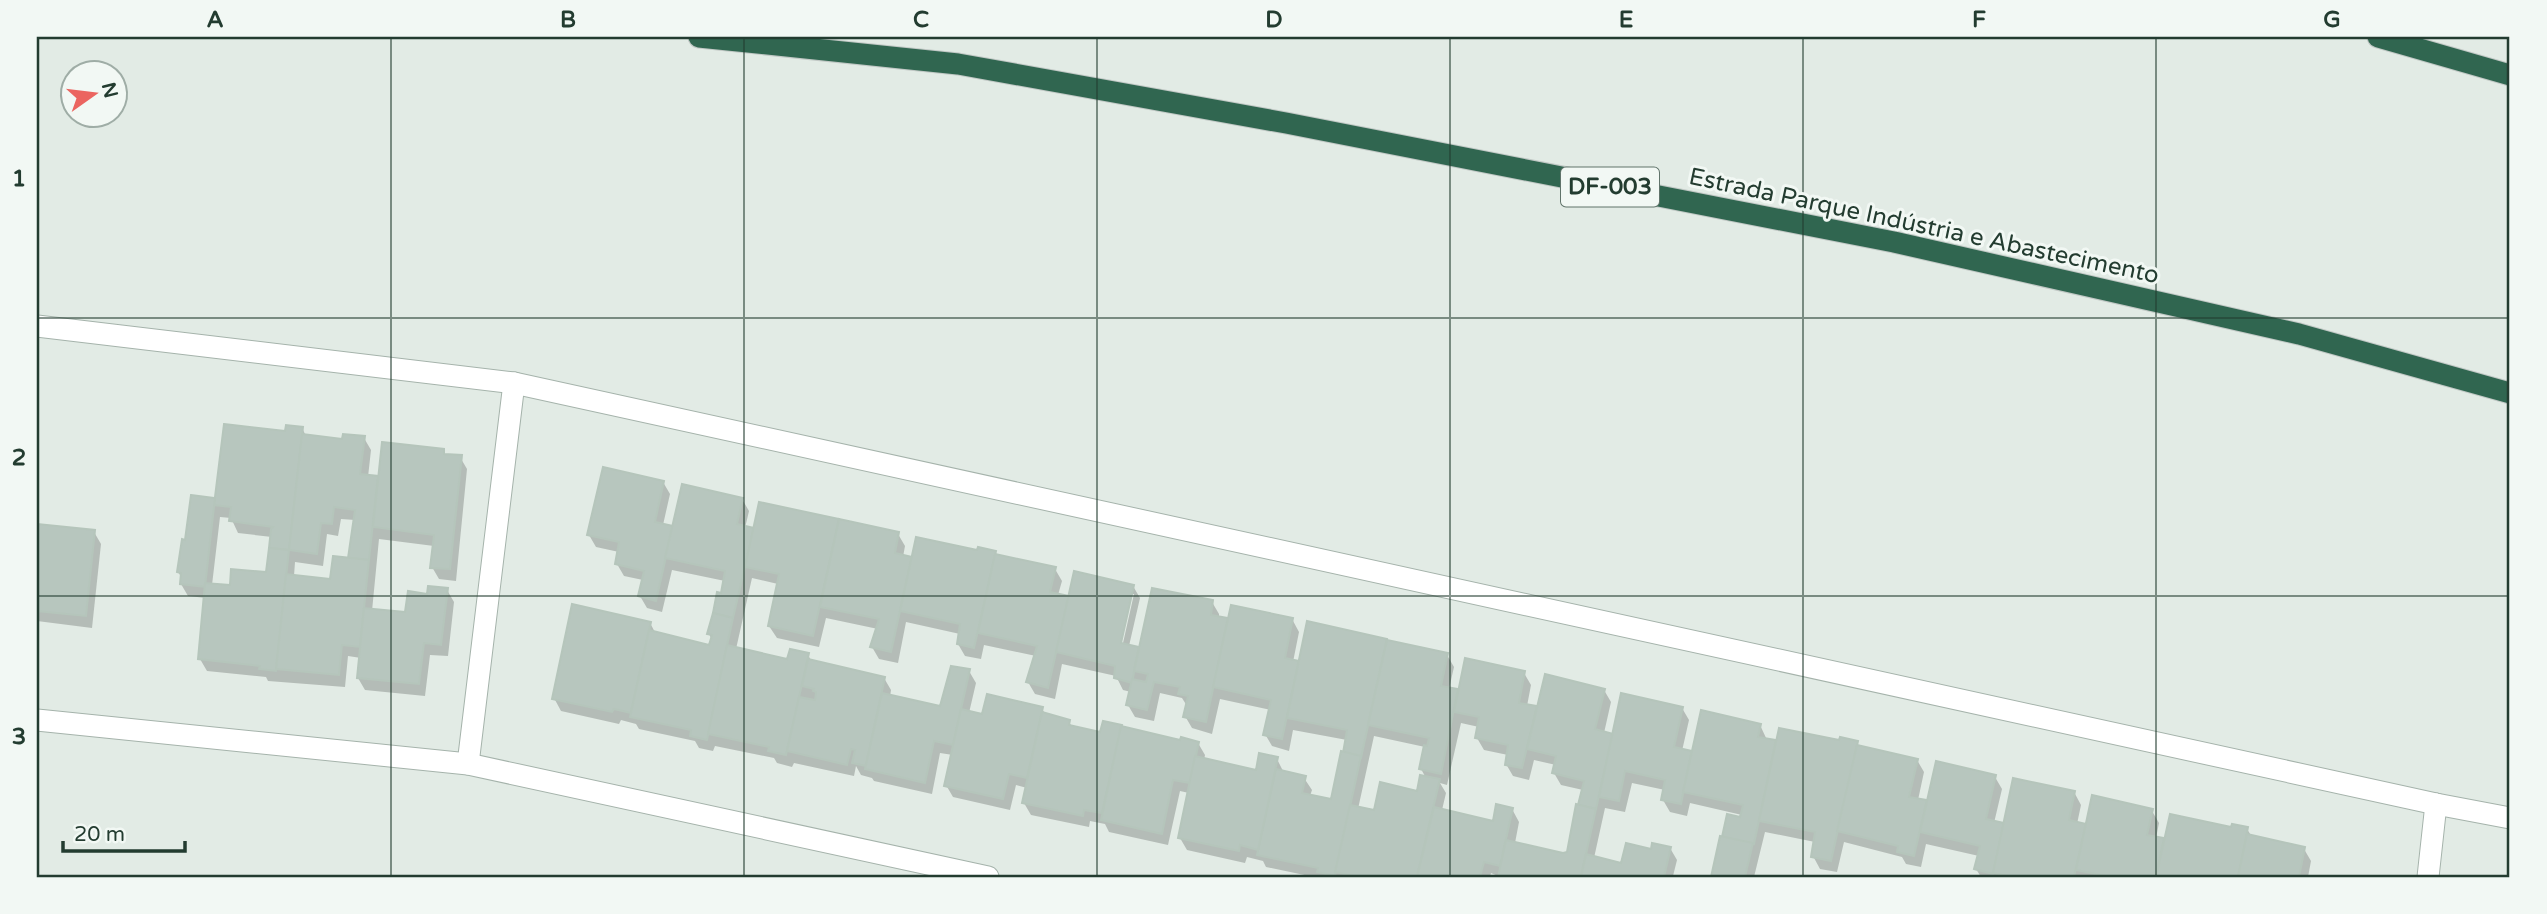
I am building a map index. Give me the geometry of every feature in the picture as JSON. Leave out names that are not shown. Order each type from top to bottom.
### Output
[{"type":"highway","name":"Estrada Parque Indústria e Abastecimento","points":[[699,37],[958,64],[1286,123],[1894,242],[2299,334],[2510,393]]},
{"type":"highway","points":[[2378,37],[2510,75]]},
{"type":"street","points":[[37,326],[514,383],[2435,804],[2510,818]]},
{"type":"street","points":[[468,764],[514,383]]},
{"type":"street","points":[[37,720],[468,764],[988,877]]},
{"type":"street","points":[[2428,877],[2435,804]]},
{"type":"building","points":[[224,424],[285,431],[286,425],[303,427],[289,550],[269,548],[273,527],[229,521],[231,507],[214,505]]},
{"type":"building","points":[[302,434],[342,439],[343,434],[365,436],[360,474],[378,476],[369,560],[348,558],[355,510],[334,507],[332,524],[321,523],[317,554],[289,550]]},
{"type":"building","points":[[382,442],[444,449],[444,454],[462,455],[450,569],[430,568],[434,535],[373,527]]},
{"type":"building","points":[[603,467],[664,481],[655,522],[673,526],[656,601],[638,596],[644,571],[615,564],[619,542],[587,535]]},
{"type":"building","points":[[682,484],[743,498],[737,524],[754,528],[733,618],[713,613],[717,592],[721,593],[725,571],[665,558]]},
{"type":"building","points":[[191,495],[215,498],[205,587],[180,584],[181,573],[177,572],[182,539],[185,540]]},
{"type":"building","points":[[759,502],[839,519],[813,636],[768,626],[779,574],[745,567]]},
{"type":"building","points":[[839,519],[899,532],[895,553],[912,557],[891,652],[870,647],[879,619],[820,607]]},
{"type":"building","points":[[37,524],[95,530],[86,616],[37,611]]},
{"type":"building","points":[[916,537],[977,550],[978,547],[996,551],[974,648],[957,644],[960,624],[900,611]]},
{"type":"building","points":[[269,548],[289,550],[276,671],[259,669],[260,666],[198,659],[205,583],[230,585],[231,569],[266,572]]},
{"type":"building","points":[[995,554],[1056,567],[1050,592],[1069,596],[1048,688],[1026,682],[1037,646],[978,633]]},
{"type":"building","points":[[333,556],[369,560],[360,647],[342,645],[339,675],[276,669],[286,574],[330,579]]},
{"type":"building","points":[[1074,571],[1134,585],[1121,643],[1139,647],[1132,683],[1114,678],[1115,666],[1056,652]]},
{"type":"building","points":[[428,586],[448,588],[441,645],[424,643],[419,684],[357,678],[364,608],[405,612],[408,591],[427,594]]},
{"type":"building","points":[[1152,588],[1213,600],[1211,615],[1228,618],[1206,722],[1183,717],[1188,696],[1178,694],[1180,687],[1154,682],[1147,710],[1126,705],[1132,679],[1146,682],[1148,674],[1134,671]]},
{"type":"building","points":[[572,604],[651,622],[631,713],[614,709],[612,712],[552,699]]},
{"type":"building","points":[[1231,605],[1293,618],[1285,658],[1299,661],[1282,739],[1263,735],[1271,700],[1213,687]]},
{"type":"building","points":[[713,613],[733,618],[707,740],[690,736],[691,730],[630,717],[649,630],[709,645],[712,635],[707,634]]},
{"type":"building","points":[[1307,621],[1387,639],[1361,758],[1343,753],[1347,730],[1287,718]]},
{"type":"building","points":[[1387,640],[1448,653],[1441,686],[1458,689],[1441,774],[1419,769],[1424,745],[1427,746],[1429,738],[1368,725]]},
{"type":"building","points":[[727,645],[787,659],[790,649],[809,653],[786,755],[768,751],[769,747],[708,734]]},
{"type":"building","points":[[1465,658],[1525,671],[1519,703],[1537,706],[1522,768],[1505,765],[1508,745],[1475,738],[1479,717],[1454,712]]},
{"type":"building","points":[[808,659],[885,677],[866,766],[852,763],[855,750],[851,749],[847,765],[787,751],[799,697],[815,700],[814,689],[802,686]]},
{"type":"building","points":[[951,666],[970,669],[953,745],[934,741],[925,783],[865,769],[882,693],[940,706]]},
{"type":"building","points":[[1545,674],[1605,689],[1595,729],[1613,734],[1596,809],[1578,805],[1584,781],[1552,773],[1556,756],[1527,749]]},
{"type":"building","points":[[1621,693],[1683,707],[1674,747],[1692,751],[1681,804],[1661,800],[1665,780],[1625,771],[1619,801],[1599,797]]},
{"type":"building","points":[[987,694],[1043,707],[1027,778],[1009,774],[1003,799],[944,786],[961,709],[982,714]]},
{"type":"building","points":[[1701,710],[1761,724],[1758,737],[1776,740],[1754,844],[1722,837],[1727,814],[1740,817],[1743,805],[1683,792]]},
{"type":"building","points":[[1042,712],[1070,720],[1069,725],[1100,732],[1103,721],[1122,725],[1102,813],[1084,810],[1083,816],[1022,803]]},
{"type":"building","points":[[1121,726],[1199,742],[1190,783],[1173,780],[1162,834],[1101,820]]},
{"type":"building","points":[[1779,728],[1858,741],[1831,861],[1811,857],[1815,832],[1759,821]]},
{"type":"building","points":[[1857,745],[1918,759],[1909,797],[1927,800],[1914,856],[1897,852],[1898,846],[1837,831]]},
{"type":"building","points":[[1341,751],[1361,756],[1335,876],[1317,872],[1318,868],[1257,855],[1276,769],[1306,776],[1302,793],[1331,799]]},
{"type":"building","points":[[1259,753],[1278,757],[1258,850],[1240,845],[1239,851],[1178,838],[1195,756],[1256,770]]},
{"type":"building","points":[[1936,761],[1996,775],[1986,819],[2004,823],[1993,874],[1974,869],[1980,846],[1920,832]]},
{"type":"building","points":[[1420,775],[1440,779],[1417,877],[1358,877],[1335,872],[1350,805],[1374,810],[1380,782],[1417,791]]},
{"type":"building","points":[[2013,778],[2075,791],[2069,820],[2086,824],[2074,877],[2013,877],[1993,873]]},
{"type":"building","points":[[2092,795],[2153,809],[2147,835],[2164,838],[2156,877],[2110,877],[2076,870]]},
{"type":"building","points":[[1496,804],[1513,808],[1500,866],[1484,862],[1480,877],[1417,877],[1434,807],[1493,821]]},
{"type":"building","points":[[1576,804],[1596,809],[1581,877],[1498,877],[1506,840],[1567,852]]},
{"type":"building","points":[[2170,814],[2231,827],[2232,824],[2248,827],[2238,877],[2156,877]]},
{"type":"building","points":[[2247,834],[2305,847],[2299,877],[2238,877]]},
{"type":"building","points":[[1720,836],[1753,843],[1745,877],[1711,877]]},
{"type":"building","points":[[1626,843],[1651,849],[1652,843],[1671,847],[1664,877],[1581,877],[1586,854],[1621,863]]}]
